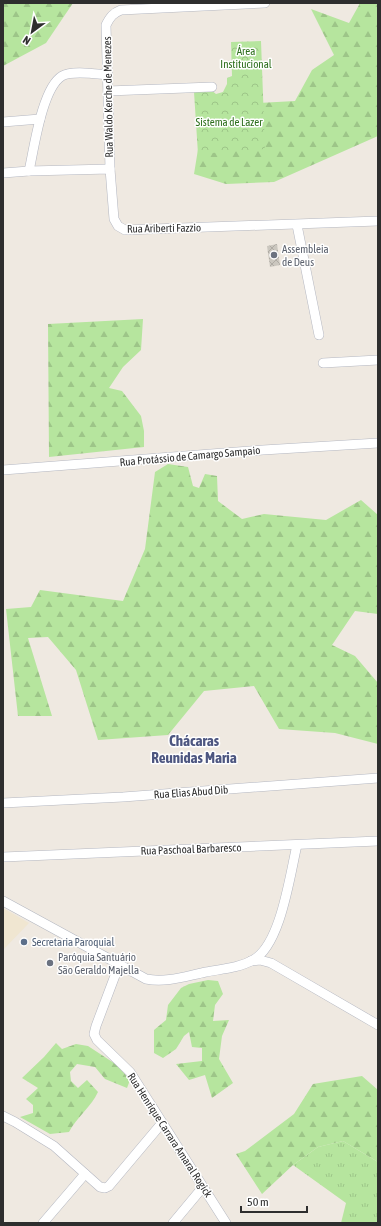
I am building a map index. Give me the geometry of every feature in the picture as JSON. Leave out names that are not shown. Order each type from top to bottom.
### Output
[{"type":"street","points":[[232,4],[265,3]]},
{"type":"street","name":"Rua Waldo Kerche de Menezes","points":[[110,168],[106,24],[109,18],[114,12],[121,10],[232,4]]},
{"type":"street","points":[[29,171],[40,119],[46,98],[54,83],[62,76],[72,73],[108,75]]},
{"type":"street","points":[[108,91],[212,87]]},
{"type":"street","points":[[3,122],[40,119]]},
{"type":"street","points":[[3,173],[110,168]]},
{"type":"street","name":"Rua Ariberti Fazzio","points":[[110,168],[114,219],[118,226],[125,230],[378,221]]},
{"type":"street","points":[[297,225],[319,336]]},
{"type":"street","points":[[323,363],[378,360]]},
{"type":"street","name":"Rua Protássio de Camargo Sampaio","points":[[3,470],[263,450],[378,443]]},
{"type":"street","name":"Rua Elias Abud Dib","points":[[3,803],[123,797],[378,778]]},
{"type":"street","name":"Rua Paschoal Barbaresco","points":[[3,857],[378,841]]},
{"type":"street","points":[[3,901],[146,979],[156,981],[169,980],[239,966],[251,961],[262,952],[278,924],[297,845]]},
{"type":"street","points":[[262,952],[278,966]]},
{"type":"street","points":[[251,961],[264,960],[278,966],[378,1024]]},
{"type":"street","name":"Rua Henrique Carrara Amaral Rogick","points":[[119,965],[94,1034],[97,1040],[130,1072],[226,1223]]},
{"type":"street","points":[[3,1116],[54,1146],[100,1187],[105,1188],[109,1186],[162,1122]]},
{"type":"street","points":[[43,1223],[85,1174]]},
{"type":"street","points":[[173,1223],[203,1187]]},
{"type":"shaded area","points":[[3,908],[29,923],[3,950]]},
{"type":"green space","points":[[3,3],[73,3],[46,43],[3,66]]},
{"type":"green space","points":[[359,3],[378,3],[378,136],[274,182],[226,184],[194,174],[205,106],[295,101],[312,70],[334,55],[311,9],[349,23]]},
{"type":"green space","name":"Sistema de Lazer","points":[[261,41],[265,149],[198,154],[194,92],[211,90],[216,94],[223,92],[227,84],[227,78],[232,76],[231,42]]},
{"type":"green space","points":[[143,319],[141,350],[123,367],[109,388],[122,391],[141,416],[144,431],[144,447],[49,457],[48,324]]},
{"type":"green space","points":[[168,464],[188,467],[193,486],[199,488],[205,474],[217,476],[218,501],[242,519],[264,514],[326,520],[361,500],[378,515],[378,614],[355,611],[332,645],[355,656],[378,683],[378,744],[335,733],[279,729],[254,686],[204,691],[168,735],[98,740],[76,670],[48,637],[28,638],[52,716],[18,716],[6,609],[31,607],[40,590],[123,601],[145,549],[155,472]]},
{"type":"green space","points":[[208,980],[218,981],[223,994],[215,1005],[213,1021],[229,1020],[222,1036],[219,1059],[233,1083],[212,1098],[205,1075],[189,1080],[176,1064],[202,1061],[202,1048],[192,1047],[189,1032],[184,1036],[176,1049],[163,1058],[154,1053],[154,1030],[166,1020],[168,1005],[181,988],[189,984]]},
{"type":"green space","points":[[56,1043],[62,1049],[76,1044],[88,1046],[117,1065],[130,1080],[127,1088],[105,1079],[95,1067],[77,1064],[70,1072],[71,1081],[78,1088],[87,1080],[98,1092],[69,1132],[50,1134],[20,1117],[33,1113],[33,1105],[26,1099],[38,1088],[22,1078]]},
{"type":"green space","points":[[362,1076],[378,1090],[378,1162],[343,1141],[318,1147],[293,1165],[262,1194],[236,1154],[245,1151],[294,1114],[313,1084]]},
{"type":"green space","points":[[343,1141],[378,1162],[378,1223],[341,1223],[346,1203],[293,1165],[318,1147]]},
{"type":"building","name":"Assembleia de Deus","points":[[277,244],[280,265],[270,267],[267,246]]},
{"type":"place","name":"Assembleia de Deus","points":[[274,255]]},
{"type":"place","name":"Secretaria Paroquial","points":[[24,942]]},
{"type":"place","name":"Paróquia Santuário São Geraldo Majella","points":[[50,963]]},
{"type":"district","name":"Chácaras Reunidas Maria","points":[[194,748]]},
{"type":"park label","name":"Área Institucional","points":[[246,57]]}]
